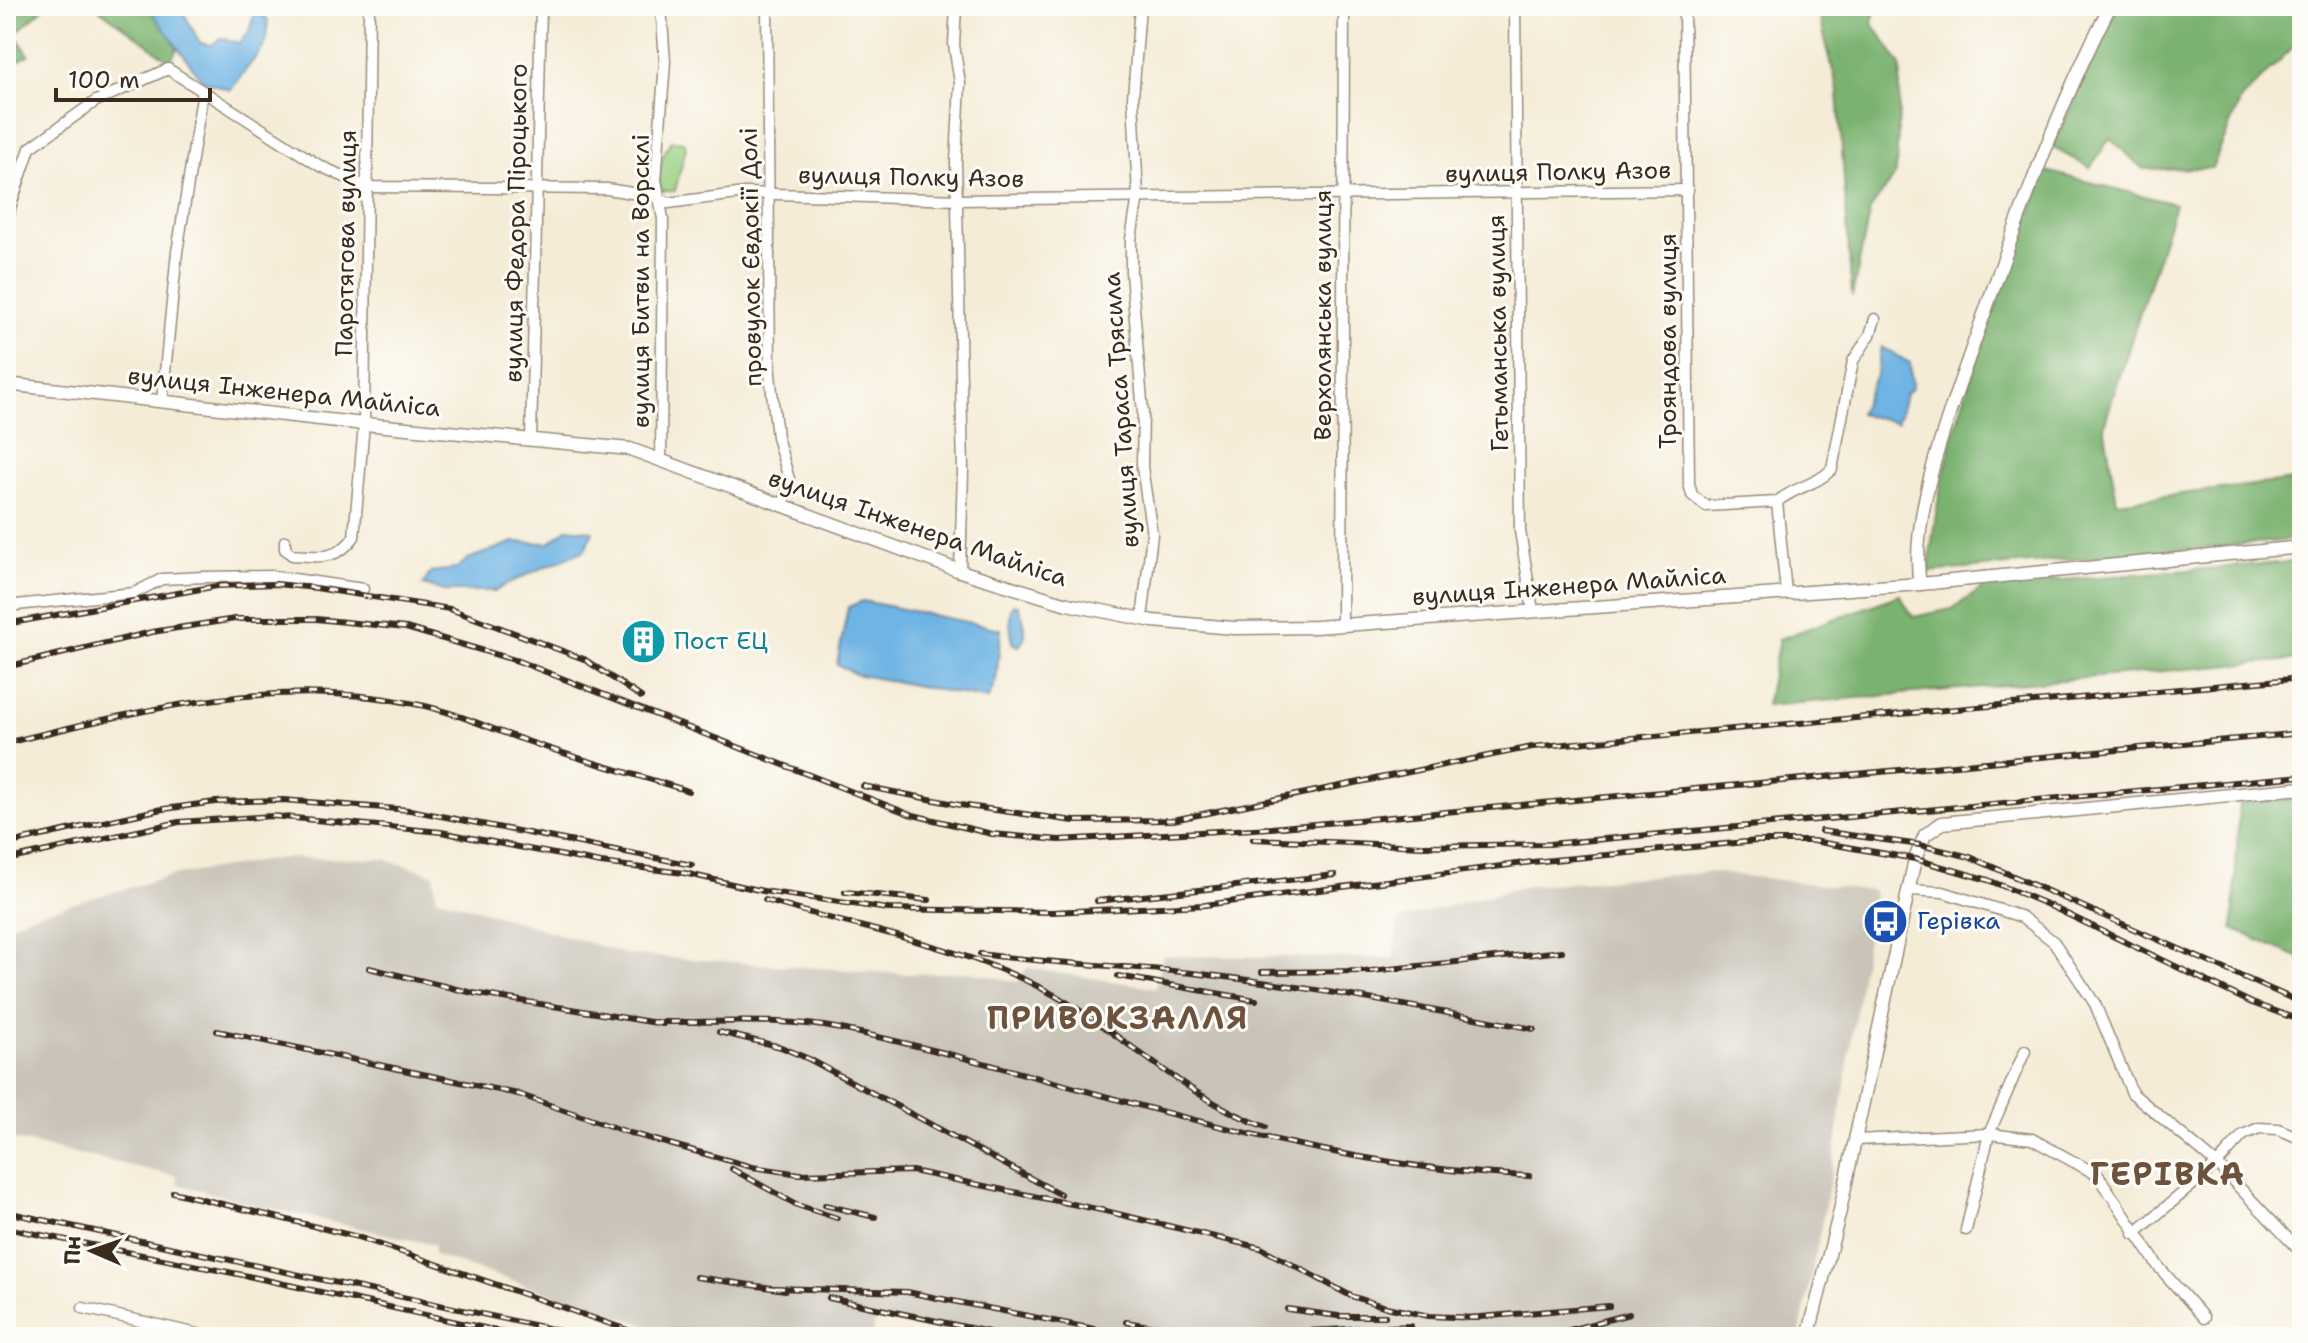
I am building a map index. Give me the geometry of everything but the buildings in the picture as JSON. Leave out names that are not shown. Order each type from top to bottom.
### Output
[{"type":"street","name":"Паротягова вулиця","points":[[285,541],[285,549],[292,555],[333,556],[344,550],[354,537],[364,424],[369,6]]},
{"type":"street","name":"вулиця Федора Піроцького","points":[[531,440],[541,6]]},
{"type":"street","name":"вулиця Битви на Ворсклі","points":[[661,6],[665,62],[657,197],[663,219],[661,460]]},
{"type":"street","name":"провулок Євдокії Долі","points":[[767,6],[770,374],[777,437],[789,479],[784,504]]},
{"type":"street","points":[[956,6],[954,45],[961,93],[956,162],[963,470],[960,571]]},
{"type":"street","name":"вулиця Тараса Трясила","points":[[1140,6],[1133,98],[1138,196],[1131,239],[1131,272],[1143,413],[1142,467],[1152,534],[1142,619]]},
{"type":"street","name":"Верхолянська вулиця","points":[[1342,625],[1344,6]]},
{"type":"street","name":"Гетьманська вулиця","points":[[1515,6],[1520,531],[1533,611]]},
{"type":"street","name":"Трояндова вулиця","points":[[1684,6],[1689,484],[1692,495],[1706,506],[1777,502]]},
{"type":"street","points":[[1920,584],[1919,537],[1938,444],[2035,169],[2110,6]]},
{"type":"street","name":"вулиця Полку Азов","points":[[6,239],[10,208],[30,148],[96,101],[168,69],[320,166],[367,187],[607,189],[657,197],[668,203],[745,193],[959,200],[1688,190]]},
{"type":"street","points":[[162,402],[177,252],[203,91]]},
{"type":"street","points":[[1786,593],[1777,502],[1788,492],[1823,478],[1832,469],[1853,361],[1870,335],[1875,319]]},
{"type":"street","name":"вулиця Інженера Майліса","points":[[6,384],[364,424],[630,449],[960,571],[1067,604],[1142,619],[1234,628],[1342,625],[1920,584],[2302,547]]},
{"type":"street","points":[[6,606],[134,593],[162,579],[273,576],[363,589]]},
{"type":"street","points":[[1808,1337],[1855,1140],[1915,859],[1925,835],[1942,823],[2302,788]]},
{"type":"street","points":[[1909,890],[1943,892],[2022,917],[2054,942],[2095,1004],[2132,1093],[2217,1164],[2298,1249],[2302,1247]]},
{"type":"street","points":[[1966,1230],[1989,1134],[2025,1051]]},
{"type":"street","points":[[2134,1234],[2217,1164],[2243,1135],[2259,1128],[2278,1129],[2302,1139]]},
{"type":"street","points":[[1855,1140],[1989,1134],[2032,1139],[2098,1175],[2134,1234],[2204,1318]]},
{"type":"street","points":[[83,1308],[211,1337]]},
{"type":"shaded area","points":[[283,858],[384,859],[434,874],[436,897],[629,955],[905,974],[969,972],[1018,982],[1027,968],[1156,988],[1163,956],[1393,958],[1399,919],[1526,886],[1710,872],[1874,891],[1832,1170],[1799,1337],[977,1337],[876,1320],[871,1337],[682,1337],[434,1255],[434,1245],[177,1184],[177,1176],[6,1138],[6,929],[26,917],[170,876]]},
{"type":"green space","points":[[6,6],[46,6],[15,34],[29,55],[14,63],[6,86]]},
{"type":"green space","points":[[95,6],[147,6],[170,33],[177,49],[170,61]]},
{"type":"green space","points":[[1817,6],[1876,6],[1872,23],[1901,65],[1896,173],[1870,210],[1852,297],[1838,91]]},
{"type":"green space","points":[[2118,6],[2302,6],[2299,41],[2241,99],[2212,168],[2143,169],[2110,138],[2090,168],[2052,147]]},
{"type":"green space","points":[[672,141],[684,142],[686,147],[675,191],[662,191],[659,178],[661,164]]},
{"type":"green space","points":[[2046,171],[2175,204],[2104,425],[2117,502],[2302,479],[2302,539],[1929,572],[1935,520],[1958,418]]},
{"type":"green space","points":[[2302,561],[2302,659],[1766,706],[1779,639],[1900,595],[1913,617],[1952,609],[1986,586]]},
{"type":"green space","points":[[2302,798],[2302,959],[2233,929],[2239,804]]},
{"type":"water","points":[[147,6],[180,6],[200,43],[212,45],[220,38],[239,43],[249,32],[254,13],[260,13],[268,20],[265,45],[230,90],[202,80]]},
{"type":"water","points":[[1881,347],[1910,363],[1912,388],[1906,393],[1897,422],[1859,414],[1877,373]]},
{"type":"water","points":[[568,528],[593,531],[585,550],[496,591],[444,591],[423,585],[431,572],[456,569],[468,559],[514,542],[549,543]]},
{"type":"water","points":[[863,601],[1001,629],[996,680],[988,699],[855,674],[837,664],[848,607]]},
{"type":"water","points":[[1013,604],[1018,605],[1025,626],[1025,636],[1019,646],[1012,643],[1010,618]]},
{"type":"railway","points":[[6,624],[217,586],[276,584],[316,588],[450,609],[584,659],[641,697]]},
{"type":"railway","points":[[6,667],[152,632],[235,619],[316,619],[406,628],[518,661],[909,814],[992,834],[1059,840],[1271,828],[2302,733]]},
{"type":"railway","points":[[863,786],[960,805],[1074,821],[1173,820],[1532,747],[2302,678]]},
{"type":"railway","points":[[6,743],[107,719],[209,700],[311,693],[363,696],[443,711],[544,747],[688,791]]},
{"type":"railway","points":[[1253,839],[1423,846],[1549,844],[2302,776]]},
{"type":"railway","points":[[6,844],[157,810],[215,802],[283,800],[410,810],[692,865]]},
{"type":"railway","points":[[6,860],[179,822],[273,816],[441,832],[601,863],[684,873],[763,891],[888,909],[1052,912],[1205,905],[1532,862],[1757,841],[1813,841],[1915,859],[1988,880],[2046,904],[2252,1003],[2302,1021]]},
{"type":"railway","points":[[1821,831],[1920,845],[1970,857],[2302,1003]]},
{"type":"railway","points":[[1097,901],[1335,875]]},
{"type":"railway","points":[[845,892],[929,900]]},
{"type":"railway","points":[[765,900],[942,949],[1011,974],[1071,1005],[1207,1099],[1266,1127]]},
{"type":"railway","points":[[1262,972],[1371,971],[1562,951]]},
{"type":"railway","points":[[980,954],[1235,978],[1534,1029]]},
{"type":"railway","points":[[369,968],[473,993],[663,1024]]},
{"type":"railway","points":[[1118,976],[1256,1000]]},
{"type":"railway","points":[[652,1022],[771,1022],[841,1029],[926,1048],[1268,1138],[1354,1156],[1441,1169],[1529,1176]]},
{"type":"railway","points":[[217,1031],[518,1094],[630,1133],[752,1167],[800,1174],[912,1171],[1101,1210],[1261,1248],[1351,1296],[1386,1307],[1429,1316],[1478,1318]]},
{"type":"railway","points":[[719,1032],[781,1047],[809,1059],[1060,1194]]},
{"type":"railway","points":[[732,1169],[797,1205],[837,1218]]},
{"type":"railway","points":[[173,1192],[358,1237],[648,1337]]},
{"type":"railway","points":[[825,1205],[875,1217]]},
{"type":"railway","points":[[6,1212],[589,1337]]},
{"type":"railway","points":[[6,1228],[248,1276],[525,1337]]},
{"type":"railway","points":[[696,1277],[785,1290]]},
{"type":"railway","points":[[775,1288],[907,1292],[1135,1337]]},
{"type":"railway","points":[[829,1298],[1012,1337]]},
{"type":"railway","points":[[1469,1318],[1609,1306]]},
{"type":"railway","points":[[1287,1309],[1338,1316],[1385,1316]]},
{"type":"railway","points":[[1544,1337],[1629,1314]]},
{"type":"railway","points":[[1126,1322],[1207,1336],[1410,1326]]},
{"type":"railway","points":[[1618,1337],[1646,1329]]},
{"type":"place","name":"Пост ЕЦ","points":[[643,641]]},
{"type":"place","name":"Герівка","points":[[1886,921]]},
{"type":"district","name":"ПРИВОКЗАЛЛЯ","points":[[1118,1017]]},
{"type":"district","name":"ГЕРІВКА","points":[[2168,1173]]}]
